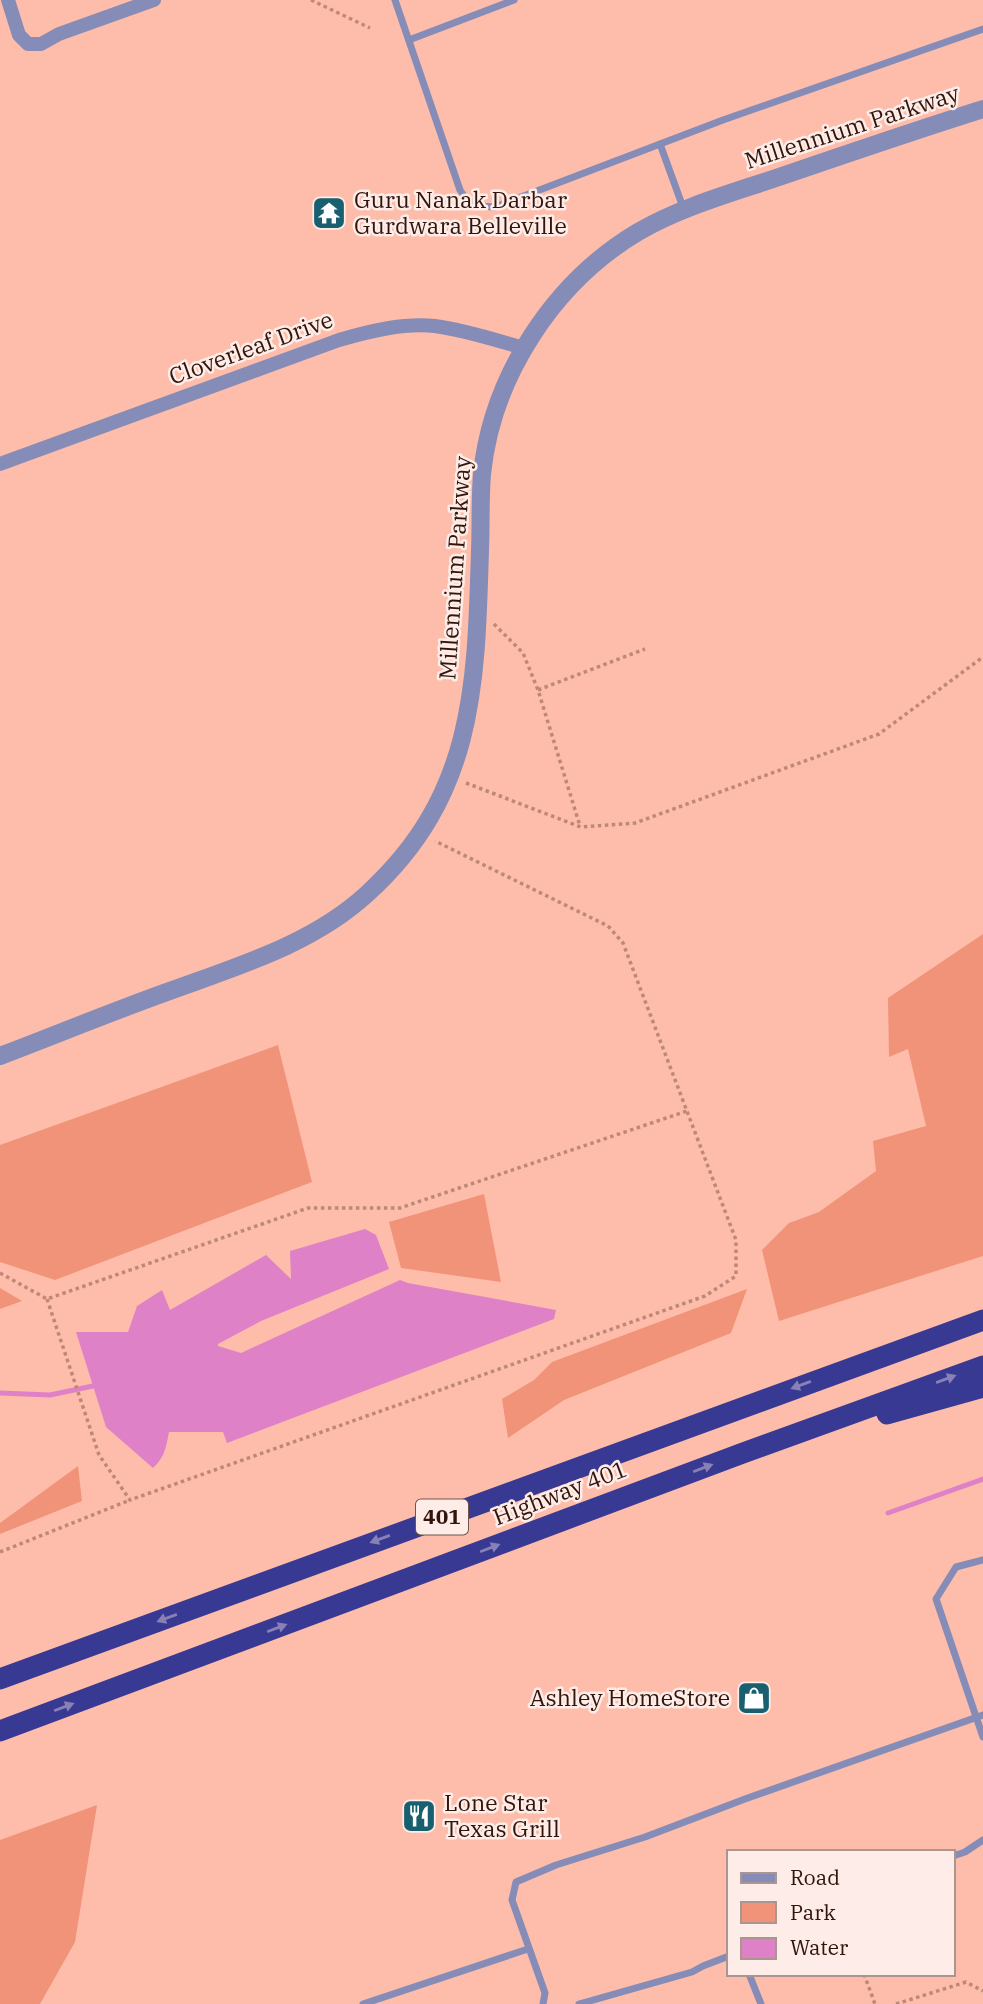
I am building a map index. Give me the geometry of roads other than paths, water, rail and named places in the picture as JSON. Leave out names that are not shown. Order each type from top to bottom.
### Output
[{"type":"highway","points":[[865,1362],[983,1311]]},
{"type":"highway","name":"Highway 401","points":[[0,1679],[983,1320]]},
{"type":"highway","name":"Highway 401","points":[[0,1731],[983,1366]]},
{"type":"highway","points":[[743,1453],[983,1387]]},
{"type":"street","points":[[8,0],[19,35],[28,44],[41,44],[60,34],[155,0]]},
{"type":"street","name":"Millennium Parkway","points":[[0,1056],[269,954],[323,928],[369,892],[403,857],[421,833],[451,778],[468,712],[478,607],[482,473],[494,416],[524,348],[558,300],[603,257],[639,232],[684,211],[909,132],[983,110]]},
{"type":"street","name":"Cloverleaf Drive","points":[[0,464],[371,330],[433,326],[471,333],[524,348]]},
{"type":"lane","points":[[396,0],[460,190],[474,206],[495,207],[660,144],[983,29]]},
{"type":"lane","points":[[409,40],[514,0]]},
{"type":"lane","points":[[660,144],[684,211]]},
{"type":"lane","points":[[983,1560],[956,1567],[936,1599],[979,1716],[983,1737]]},
{"type":"lane","points":[[543,2004],[545,1993],[512,1900],[516,1882],[556,1865],[645,1837],[979,1716]]},
{"type":"lane","points":[[955,1855],[983,1840]]},
{"type":"lane","points":[[363,2004],[528,1948]]},
{"type":"lane","points":[[579,2004],[692,1972],[727,1957]]},
{"type":"lane","points":[[751,1976],[761,2004]]},
{"type":"water","points":[[365,1229],[376,1235],[389,1269],[261,1321],[218,1346],[241,1353],[400,1280],[556,1310],[554,1319],[227,1443],[223,1432],[169,1432],[163,1456],[153,1468],[106,1427],[76,1332],[128,1332],[137,1306],[162,1290],[170,1310],[266,1255],[291,1279],[290,1251]]},
{"type":"waterway","points":[[0,1393],[50,1395],[93,1386]]},
{"type":"waterway","points":[[888,1513],[983,1479]]},
{"type":"place","name":"Guru Nanak Darbar Gurdwara Belleville","points":[[329,213]]},
{"type":"place","name":"Ashley HomeStore","points":[[754,1698]]},
{"type":"place","name":"Lone Star Texas Grill","points":[[419,1816]]}]
